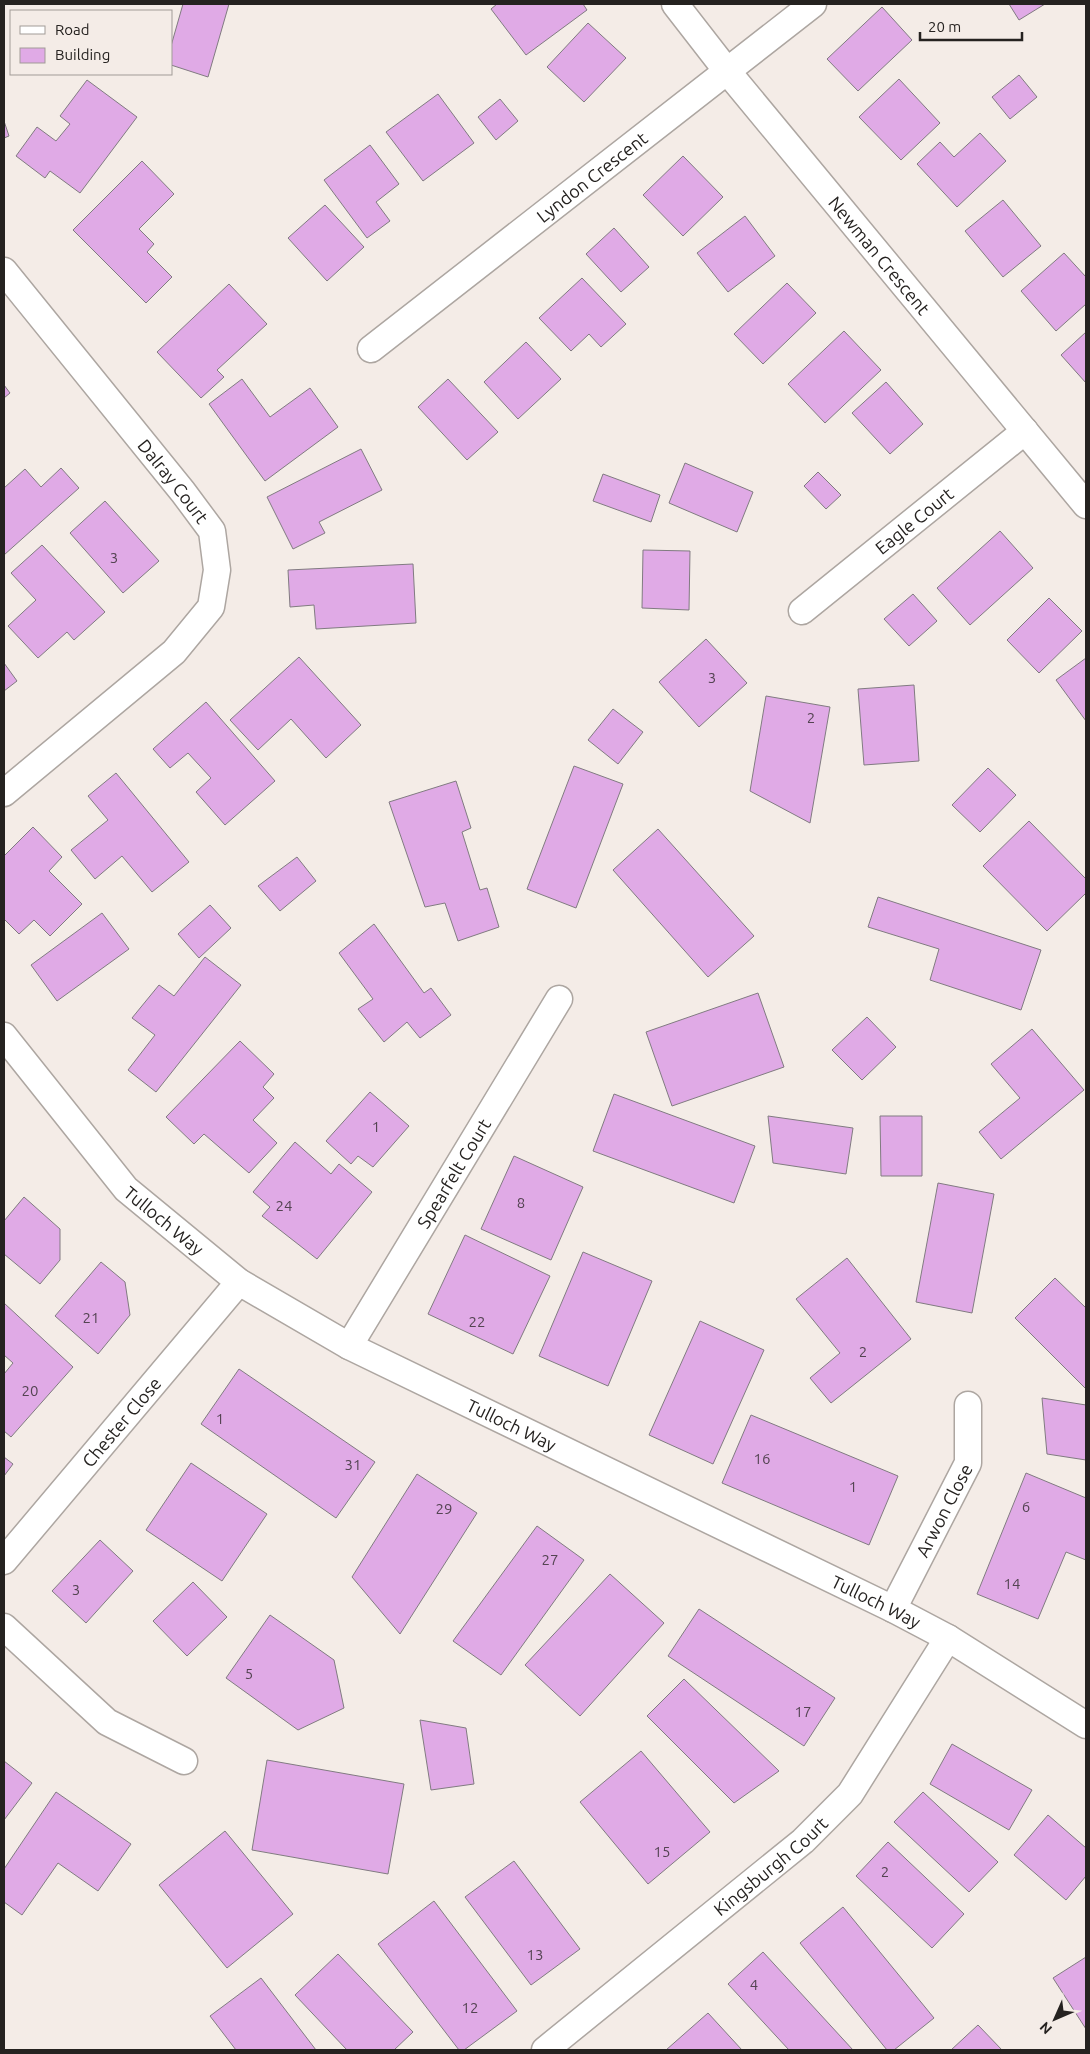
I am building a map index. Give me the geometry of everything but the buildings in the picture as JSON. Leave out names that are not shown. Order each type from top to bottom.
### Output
[{"type":"street","name":"Newman Crescent","points":[[676,4],[727,71],[1086,505]]},
{"type":"street","name":"Lyndon Crescent","points":[[371,349],[813,4]]},
{"type":"street","name":"Dalray Court","points":[[4,271],[184,492],[212,531],[217,570],[211,607],[174,652],[4,793]]},
{"type":"street","name":"Eagle Court","points":[[802,610],[1025,431]]},
{"type":"street","name":"Spearfelt Court","points":[[349,1346],[559,999]]},
{"type":"street","name":"Tulloch Way","points":[[4,1036],[126,1189],[239,1282],[349,1346],[893,1609],[948,1638],[1086,1725]]},
{"type":"street","name":"Chester Close","points":[[4,1561],[239,1282]]},
{"type":"street","name":"Arwon Close","points":[[893,1609],[968,1462],[968,1405]]},
{"type":"street","points":[[4,1627],[107,1722],[184,1761]]},
{"type":"street","name":"Kingsburgh Court","points":[[545,2050],[803,1841],[850,1794],[948,1638]]}]
